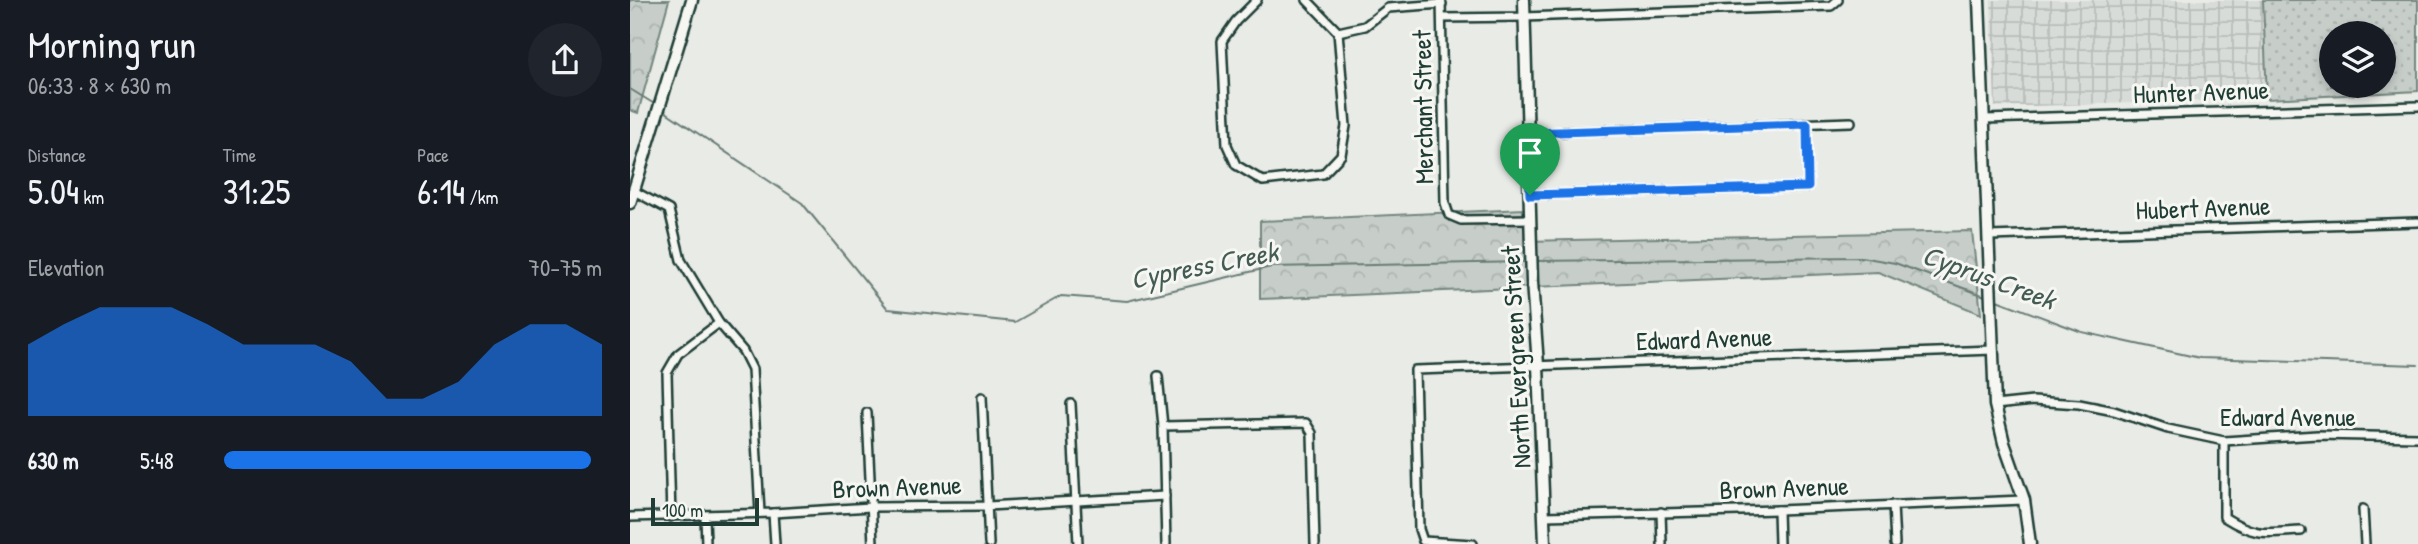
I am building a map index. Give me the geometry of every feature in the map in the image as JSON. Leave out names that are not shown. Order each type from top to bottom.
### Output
[{"type":"main road","points":[[630,203],[692,0]]},
{"type":"main road","name":"North Evergreen Street","points":[[1524,0],[1532,282],[1545,544]]},
{"type":"main road","points":[[1979,0],[1995,405],[2004,443],[2024,500],[2030,544]]},
{"type":"street","points":[[1257,0],[1236,21],[1222,41],[1227,145],[1236,165],[1263,181],[1323,174],[1340,155],[1346,126],[1338,32],[1307,0]]},
{"type":"street","points":[[1442,18],[1831,6],[1839,0]]},
{"type":"street","points":[[1338,32],[1365,26],[1388,8],[1441,2]]},
{"type":"street","name":"Merchant Street","points":[[1441,2],[1445,203],[1449,215],[1461,220],[1531,219]]},
{"type":"street","name":"Hunter Avenue","points":[[1985,119],[2418,106]]},
{"type":"street","points":[[1528,133],[1851,122]]},
{"type":"street","points":[[1530,195],[1808,187],[1807,124]]},
{"type":"street","points":[[630,167],[641,171]]},
{"type":"street","points":[[634,191],[669,211],[681,260],[719,323],[743,351],[752,369],[760,513]]},
{"type":"street","name":"Hubert Avenue","points":[[1990,236],[2418,222]]},
{"type":"street","points":[[671,517],[667,373],[678,354],[719,323]]},
{"type":"street","name":"Edward Avenue","points":[[1473,544],[1423,541],[1419,529],[1415,370],[1994,350]]},
{"type":"street","points":[[1158,376],[1163,426],[1167,544]]},
{"type":"street","points":[[982,397],[989,544]]},
{"type":"street","name":"Edward Avenue","points":[[1995,405],[2033,401],[2079,404],[2114,411],[2168,429],[2224,441],[2317,435],[2418,438]]},
{"type":"street","points":[[1071,404],[1078,544]]},
{"type":"street","points":[[867,413],[873,544]]},
{"type":"street","points":[[1163,426],[1306,423],[1312,433],[1315,544]]},
{"type":"street","points":[[2224,441],[2224,517],[2245,530],[2261,533],[2301,531]]},
{"type":"street","name":"Brown Avenue","points":[[630,517],[872,507],[988,506],[1165,496]]},
{"type":"street","name":"Brown Avenue","points":[[1545,516],[2024,500]]},
{"type":"street","points":[[1893,505],[1895,544]]},
{"type":"street","points":[[2363,509],[2365,544]]},
{"type":"street","points":[[1778,510],[1779,544]]},
{"type":"street","points":[[1661,512],[1662,544]]},
{"type":"street","points":[[773,513],[775,544]]},
{"type":"street","points":[[705,516],[706,544]]},
{"type":"shaded area","points":[[1991,0],[2263,0],[2267,99],[1995,107]]},
{"type":"green space","points":[[630,0],[669,0],[638,113],[630,110]]},
{"type":"green space","points":[[2263,0],[2418,0],[2418,91],[2396,92],[2396,21],[2319,21],[2319,96],[2267,99]]},
{"type":"green space","points":[[1524,209],[1526,241],[1972,231],[1981,314],[1878,272],[1260,299],[1260,221]]},
{"type":"waterway","name":"Cypress Creek","points":[[630,89],[656,105]]},
{"type":"waterway","name":"Cypress Creek","points":[[663,110],[802,203],[888,309],[1015,322],[1061,296],[1127,301],[1271,267],[1526,262]]},
{"type":"waterway","name":"Cyprus Creek","points":[[1535,261],[1861,257],[1895,263],[1985,296]]},
{"type":"waterway","name":"Cyprus Creek","points":[[1994,299],[2082,332],[2200,358],[2418,365]]},
{"type":"route","points":[[1807,124],[1808,187],[1530,195],[1528,133],[1807,124]]}]
